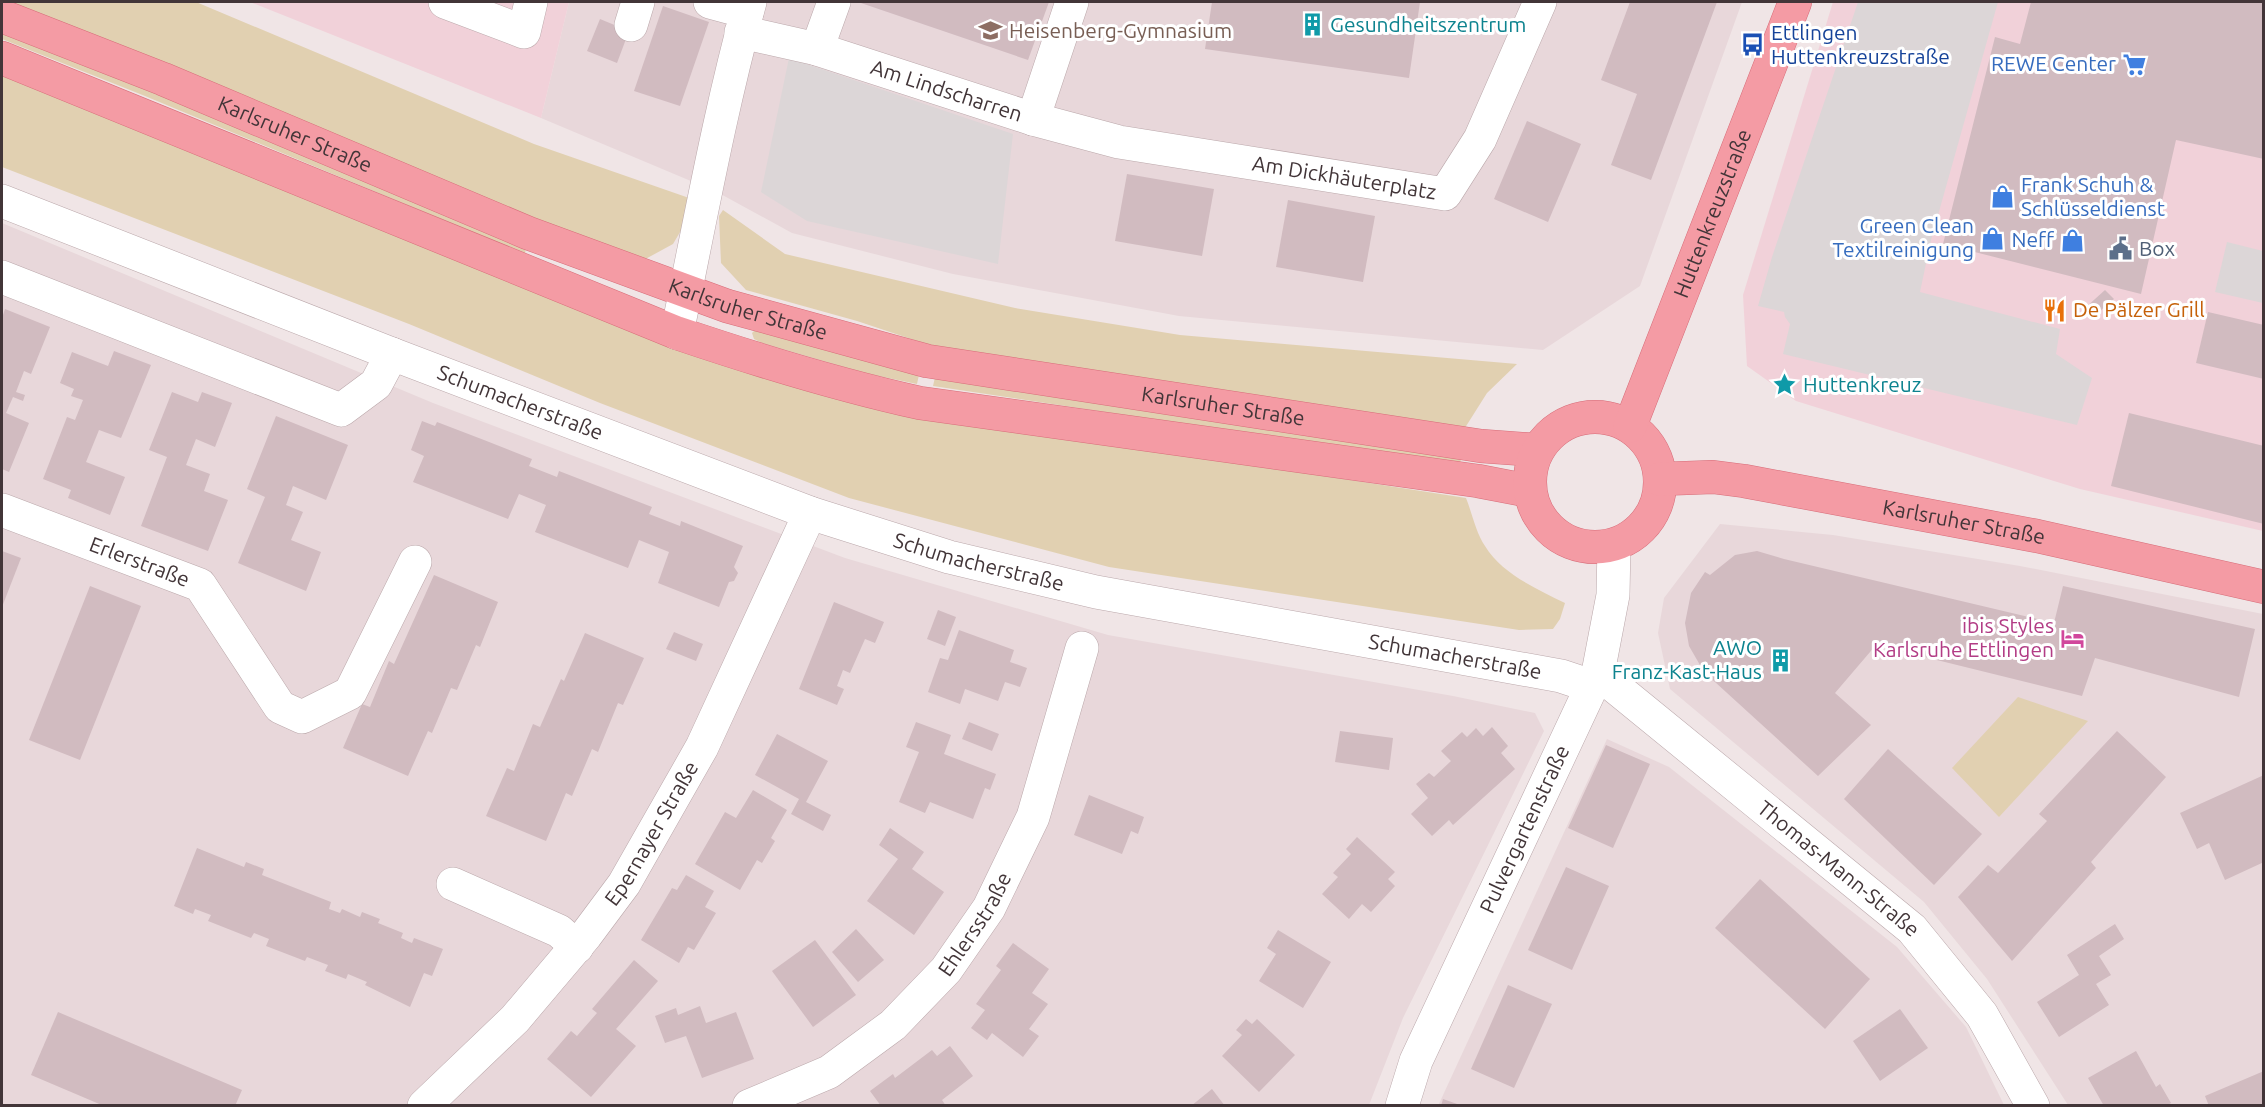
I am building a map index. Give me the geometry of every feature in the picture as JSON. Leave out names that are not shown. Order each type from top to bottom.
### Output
[{"type":"main road","name":"Huttenkreuzstraße","points":[[1630,426],[1795,2]]},
{"type":"main road","name":"Karlsruher Straße","points":[[2,16],[163,79],[528,233],[738,310],[927,361],[1480,446],[1537,450]]},
{"type":"main road","name":"Karlsruher Straße","points":[[2,58],[677,333],[868,392],[920,403],[1530,491]]},
{"type":"main road","points":[[1602,416],[1630,426],[1640,434],[1654,453],[1660,479],[1659,497],[1651,515],[1635,534],[1614,544],[1591,547],[1578,545],[1557,536],[1545,524],[1535,508],[1530,491],[1532,465],[1537,450],[1557,429],[1575,419],[1602,416]]},
{"type":"main road","name":"Karlsruher Straße","points":[[1660,479],[1713,477],[1744,481],[2037,536],[2264,587]]},
{"type":"street","points":[[445,2],[524,32],[531,2]]},
{"type":"street","name":"Am Lindscharren","points":[[710,2],[746,15],[817,49],[1034,118],[1072,2]]},
{"type":"street","points":[[817,49],[834,2]]},
{"type":"street","name":"Am Dickhäuterplatz","points":[[1034,118],[1119,141],[1445,194],[1480,139],[1540,2]]},
{"type":"street","points":[[677,333],[746,15]]},
{"type":"street","name":"Schumacherstraße","points":[[2,201],[392,354],[810,513],[950,557],[1096,592],[1561,676],[1595,679]]},
{"type":"street","points":[[2,277],[341,410],[376,384],[392,354]]},
{"type":"street","name":"Erlerstraße","points":[[2,510],[200,585],[280,707],[302,717],[350,693],[415,562]]},
{"type":"street","name":"Epernayer Straße","points":[[424,1106],[515,1019],[577,947],[624,884],[702,747],[810,513]]},
{"type":"street","name":"Pulvergartenstraße","points":[[1402,1106],[1416,1061],[1595,679],[1613,595],[1614,544]]},
{"type":"street","name":"Ehlersstraße","points":[[749,1106],[829,1072],[893,1025],[946,970],[989,908],[1033,817],[1082,648]]},
{"type":"street","name":"Thomas-Mann-Straße","points":[[1595,679],[1912,929],[1982,1015],[2033,1106]]},
{"type":"street","points":[[453,884],[559,931],[577,947]]},
{"type":"shaded area","points":[[2,2],[196,2],[534,144],[692,199],[686,222],[673,244],[640,262]]},
{"type":"shaded area","points":[[250,2],[569,2],[541,118]]},
{"type":"shaded area","points":[[569,2],[1742,2],[1640,286],[1543,350],[1179,316],[953,274],[792,233],[717,192],[541,118]]},
{"type":"shaded area","points":[[1833,2],[2263,2],[2263,531],[2080,489],[1796,401],[1747,366],[1743,295]]},
{"type":"shaded area","points":[[1858,2],[1998,2],[1931,240],[1920,292],[2060,329],[2056,354],[2092,378],[2077,425],[1783,354],[1790,324],[1784,312],[1758,306],[1772,257]]},
{"type":"shaded area","points":[[2,25],[526,247],[525,254],[2,39]]},
{"type":"shaded area","points":[[789,58],[1013,134],[998,264],[807,221],[761,192]]},
{"type":"shaded area","points":[[2,74],[896,409],[1466,498],[1479,535],[1492,556],[1510,573],[1565,603],[1560,619],[1553,629],[1519,630],[1109,567],[849,498],[600,403],[409,324],[2,167]]},
{"type":"shaded area","points":[[723,210],[785,254],[1015,308],[1180,335],[1517,364],[1487,393],[1463,431],[938,348],[857,321],[746,290],[721,263],[719,216]]},
{"type":"shaded area","points":[[2,223],[433,403],[845,558],[1108,635],[1453,696],[1535,713],[1544,731],[1403,1018],[1369,1105],[2,1105]]},
{"type":"shaded area","points":[[2227,242],[2263,251],[2263,303],[2215,292]]},
{"type":"shaded area","points":[[756,329],[920,370],[917,384],[864,373],[762,343],[754,339],[752,333]]},
{"type":"shaded area","points":[[936,373],[1462,453],[1459,470],[1184,424],[933,386]]},
{"type":"shaded area","points":[[1720,524],[1833,535],[2020,566],[2263,614],[2263,1105],[2068,1105],[1987,979],[1924,902],[1670,689],[1658,633],[1664,598]]},
{"type":"shaded area","points":[[2018,697],[2088,721],[1999,817],[1952,768]]},
{"type":"shaded area","points":[[1607,739],[1669,767],[1897,947],[1966,1027],[2004,1105],[1438,1106]]},
{"type":"building","name":"Heisenberg-Gymnasium","points":[[858,2],[1049,2],[1028,60]]},
{"type":"building","name":"Gesundheitszentrum","points":[[1212,2],[1420,2],[1409,78],[1205,49]]},
{"type":"building","points":[[1630,2],[1717,2],[1651,180],[1611,165],[1637,94],[1601,80]]},
{"type":"building","points":[[2031,2],[2264,2],[2264,159],[2176,140],[2141,294],[1943,244],[1995,37],[2020,44]]},
{"type":"building","points":[[663,6],[709,22],[680,106],[634,91]]},
{"type":"building","points":[[600,19],[629,31],[617,63],[587,51]]},
{"type":"building","points":[[1527,121],[1581,144],[1548,222],[1494,199]]},
{"type":"building","points":[[1127,174],[1214,189],[1202,256],[1115,241]]},
{"type":"building","points":[[1288,200],[1375,216],[1363,282],[1276,267]]},
{"type":"building","points":[[2105,290],[2114,299],[2093,317],[2085,308]]},
{"type":"building","points":[[5,309],[50,327],[31,374],[24,371],[16,392],[25,395],[23,401],[13,397],[6,413],[29,423],[9,472],[2,469],[2,318]]},
{"type":"building","points":[[2208,312],[2264,325],[2264,379],[2196,363]]},
{"type":"building","points":[[114,351],[151,365],[121,438],[99,430],[86,462],[125,477],[110,515],[68,498],[71,490],[43,479],[67,417],[75,420],[83,400],[71,396],[74,389],[60,383],[72,352],[108,366]]},
{"type":"building","points":[[172,392],[198,402],[202,392],[232,403],[215,447],[196,439],[186,465],[210,474],[204,491],[228,500],[208,551],[141,526],[167,457],[149,450]]},
{"type":"building","points":[[2129,413],[2264,446],[2264,524],[2111,486]]},
{"type":"building","points":[[276,416],[348,445],[326,500],[293,486],[286,505],[303,512],[291,540],[321,552],[306,591],[238,563],[265,497],[247,489]]},
{"type":"building","points":[[422,421],[435,426],[437,422],[484,440],[532,459],[529,466],[557,477],[559,471],[652,507],[649,514],[680,526],[681,521],[743,546],[734,567],[738,573],[734,581],[729,582],[719,607],[658,583],[669,552],[639,540],[628,568],[535,532],[546,505],[519,494],[508,519],[413,482],[424,456],[411,450]]},
{"type":"building","points":[[2,551],[21,558],[2,607]]},
{"type":"building","points":[[1757,551],[2054,623],[2063,586],[2255,629],[2239,697],[2095,658],[2082,696],[1876,645],[1835,693],[1871,725],[1818,776],[1704,672],[1689,646],[1685,623],[1691,593],[1705,572],[1710,575],[1735,555]]},
{"type":"building","points":[[434,575],[498,602],[480,647],[476,645],[457,690],[451,688],[432,733],[428,731],[408,776],[343,748],[362,704],[370,707],[389,661],[394,664]]},
{"type":"building","points":[[90,586],[141,606],[80,760],[29,740]]},
{"type":"building","points":[[834,602],[884,622],[875,643],[865,639],[850,673],[843,670],[837,686],[844,689],[837,705],[799,689]]},
{"type":"building","points":[[938,610],[956,617],[945,646],[927,639]]},
{"type":"building","points":[[959,630],[1014,650],[1010,662],[1027,668],[1020,687],[1005,682],[998,701],[965,689],[960,704],[928,692],[940,658],[948,660]]},
{"type":"building","points":[[674,632],[703,644],[696,661],[666,649]]},
{"type":"building","points":[[585,633],[644,658],[623,705],[618,703],[598,752],[592,749],[572,796],[566,793],[546,841],[486,816],[507,768],[514,771],[533,724],[540,727]]},
{"type":"building","points":[[916,722],[951,735],[944,754],[996,774],[990,790],[985,788],[973,819],[930,802],[925,813],[899,802],[919,752],[906,747]]},
{"type":"building","points":[[969,722],[999,734],[992,751],[962,739]]},
{"type":"building","points":[[1492,727],[1508,746],[1501,753],[1515,769],[1453,825],[1449,820],[1432,836],[1411,814],[1428,798],[1416,784],[1429,773],[1434,777],[1451,761],[1441,751],[1462,732],[1467,737],[1476,728],[1483,736]]},
{"type":"building","points":[[1340,731],[1393,738],[1389,770],[1335,762]]},
{"type":"building","points":[[2117,731],[2166,777],[2091,862],[2096,868],[2012,961],[1958,897],[1988,865],[1998,873],[2047,821],[2039,814]]},
{"type":"building","points":[[777,734],[828,761],[806,802],[831,815],[823,831],[791,814],[799,799],[755,775]]},
{"type":"building","points":[[1606,745],[1650,764],[1613,848],[1568,828]]},
{"type":"building","points":[[1888,749],[1982,834],[1934,885],[1844,799]]},
{"type":"building","points":[[2264,775],[2264,862],[2225,880],[2209,843],[2197,849],[2180,813]]},
{"type":"building","points":[[753,790],[787,810],[771,838],[775,841],[762,863],[757,860],[740,890],[695,864],[725,812],[736,818]]},
{"type":"building","points":[[1089,795],[1144,817],[1138,834],[1131,831],[1122,854],[1074,835]]},
{"type":"building","points":[[890,828],[924,852],[912,869],[944,892],[914,935],[867,901],[898,859],[879,845]]},
{"type":"building","points":[[1357,837],[1395,872],[1388,879],[1395,886],[1371,912],[1362,904],[1349,919],[1322,894],[1338,877],[1333,873],[1351,854],[1346,849]]},
{"type":"building","points":[[197,848],[244,867],[246,862],[264,869],[262,875],[331,902],[329,909],[340,913],[342,909],[360,917],[362,912],[380,919],[378,923],[403,933],[401,938],[412,943],[414,938],[443,949],[432,976],[424,973],[410,1007],[365,985],[367,982],[348,974],[346,979],[325,971],[328,965],[307,957],[305,961],[266,946],[269,939],[254,933],[251,938],[208,921],[211,915],[195,909],[193,914],[174,906]]},
{"type":"building","points":[[1566,867],[1609,886],[1572,970],[1528,950]]},
{"type":"building","points":[[686,875],[714,891],[705,907],[716,913],[694,950],[688,947],[679,963],[641,940],[672,888],[677,890]]},
{"type":"building","points":[[1760,879],[1870,979],[1825,1029],[1715,928]]},
{"type":"building","points":[[2115,924],[2124,939],[2099,956],[2111,975],[2096,984],[2109,1005],[2059,1037],[2037,1002],[2079,975],[2067,955]]},
{"type":"building","points":[[856,929],[884,960],[858,982],[832,952]]},
{"type":"building","points":[[1278,930],[1331,962],[1303,1008],[1259,981],[1276,954],[1267,948]]},
{"type":"building","points":[[815,940],[856,995],[813,1027],[772,971]]},
{"type":"building","points":[[1013,943],[1049,969],[1032,993],[1048,1004],[1029,1029],[1039,1036],[1023,1057],[992,1033],[987,1040],[971,1028],[985,1010],[976,1004],[1001,970],[996,966]]},
{"type":"building","points":[[634,960],[658,981],[616,1029],[636,1046],[591,1097],[547,1059],[571,1031],[577,1036],[597,1013],[592,1009]]},
{"type":"building","points":[[1508,985],[1552,1004],[1514,1088],[1471,1069]]},
{"type":"building","points":[[700,1006],[706,1023],[736,1012],[754,1059],[702,1078],[686,1036],[665,1043],[655,1016],[676,1008],[678,1015]]},
{"type":"building","points":[[1900,1009],[1928,1048],[1880,1081],[1853,1041]]},
{"type":"building","points":[[58,1012],[242,1090],[235,1106],[104,1106],[31,1075]]},
{"type":"building","points":[[1246,1019],[1252,1024],[1257,1019],[1295,1055],[1259,1092],[1222,1056],[1242,1035],[1236,1030]]},
{"type":"building","points":[[950,1046],[973,1076],[942,1100],[946,1106],[881,1106],[870,1091],[893,1074],[895,1078],[932,1050],[937,1056]]},
{"type":"building","points":[[2136,1051],[2156,1087],[2160,1084],[2171,1103],[2166,1106],[2104,1106],[2088,1078]]},
{"type":"building","points":[[2264,1071],[2264,1106],[2209,1106],[2205,1096]]},
{"type":"building","points":[[1212,1089],[1225,1106],[1191,1106]]},
{"type":"building","points":[[1443,1099],[1460,1105],[1460,1106],[1441,1106]]},
{"type":"place","name":"Gesundheitszentrum","points":[[1312,25]]},
{"type":"place","name":"Heisenberg-Gymnasium","points":[[991,31]]},
{"type":"place","name":"Ettlingen Huttenkreuzstraße","points":[[1753,45]]},
{"type":"place","name":"REWE Center","points":[[2134,64]]},
{"type":"place","name":"Frank Schuh & Schlüsseldienst","points":[[2003,197]]},
{"type":"place","name":"Green Clean Textilreinigung","points":[[1992,238]]},
{"type":"place","name":"Neff","points":[[2072,240]]},
{"type":"place","name":"Box","points":[[2121,249]]},
{"type":"place","name":"De Pälzer Grill","points":[[2055,310]]},
{"type":"place","name":"Huttenkreuz","points":[[1785,385]]},
{"type":"place","name":"ibis Styles Karlsruhe Ettlingen","points":[[2072,638]]},
{"type":"place","name":"AWO Franz-Kast-Haus","points":[[1780,660]]}]
